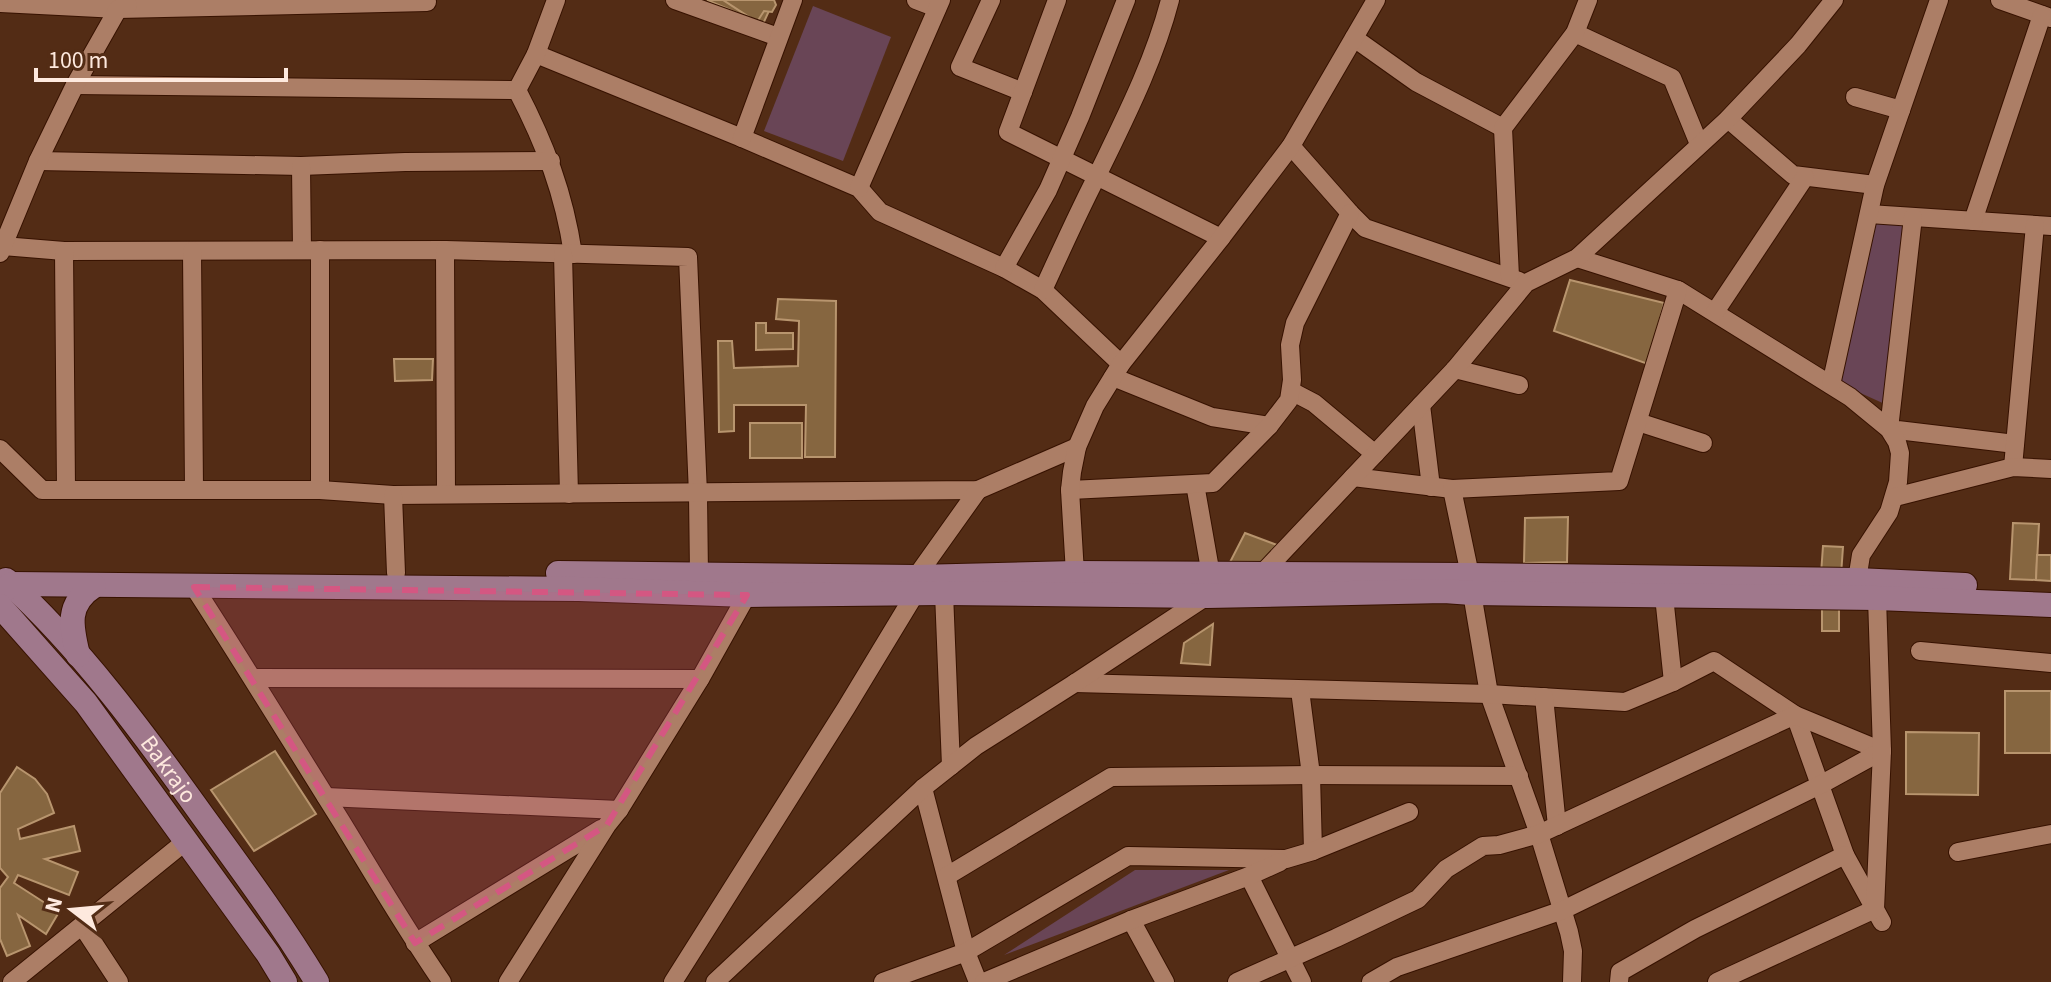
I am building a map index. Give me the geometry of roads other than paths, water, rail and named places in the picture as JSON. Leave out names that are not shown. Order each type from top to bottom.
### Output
[{"type":"main road","points":[[4,598],[158,574],[580,572],[915,586],[944,593],[1209,585],[1857,580],[2051,589]]},
{"type":"main road","points":[[4,598],[94,586],[579,589],[747,595],[1075,573],[1209,585]]},
{"type":"main road","points":[[1471,584],[1664,596],[1877,598],[2051,605]]},
{"type":"main road","points":[[78,655],[73,613],[79,598],[94,586]]},
{"type":"main road","points":[[4,598],[39,632],[285,982]]},
{"type":"main road","name":"Bakrajo","points":[[4,598],[39,632],[78,655],[167,766],[288,935],[317,982]]},
{"type":"street","points":[[137,0],[118,9],[75,85],[38,161],[1,250],[445,250],[688,257],[699,575]]},
{"type":"street","points":[[0,3],[118,9],[427,2],[425,0]]},
{"type":"street","points":[[517,90],[536,54],[556,0]]},
{"type":"street","points":[[675,0],[778,37]]},
{"type":"street","points":[[742,138],[793,0]]},
{"type":"street","points":[[859,188],[939,4],[916,0]]},
{"type":"street","points":[[991,0],[960,67],[1023,92]]},
{"type":"street","points":[[1057,0],[1008,132],[1221,238]]},
{"type":"street","points":[[1004,268],[1048,190],[1126,0]]},
{"type":"street","points":[[1043,290],[1116,140],[1161,34],[1170,0]]},
{"type":"street","points":[[1075,573],[1070,490],[1077,447],[1095,406],[1117,371],[1291,146],[1376,0]]},
{"type":"street","points":[[1518,280],[1503,128],[1575,33],[1588,0]]},
{"type":"street","points":[[1253,585],[1455,369],[1518,280],[1577,258],[1728,119],[1798,45],[1834,0]]},
{"type":"street","points":[[1831,385],[1875,185],[1939,0]]},
{"type":"street","points":[[1973,221],[2047,16],[2006,1]]},
{"type":"street","points":[[1575,33],[1672,78],[1699,144]]},
{"type":"street","points":[[1354,38],[1416,82],[1503,128]]},
{"type":"street","points":[[536,54],[859,188],[880,212],[1004,268],[1043,290],[1117,371],[1212,417],[1269,426]]},
{"type":"street","points":[[75,85],[517,90]]},
{"type":"street","points":[[517,90],[551,161],[568,223],[569,494]]},
{"type":"street","points":[[1855,97],[1901,110]]},
{"type":"street","points":[[1728,119],[1793,175],[1875,185]]},
{"type":"street","points":[[1291,146],[1365,228],[1518,280]]},
{"type":"street","points":[[38,161],[301,166],[551,161]]},
{"type":"street","points":[[301,166],[311,250],[320,490]]},
{"type":"street","points":[[1715,312],[1805,177]]},
{"type":"street","points":[[1070,490],[1213,483],[1285,407],[1291,391],[1290,345],[1295,323],[1350,213]]},
{"type":"street","points":[[1869,214],[2043,225],[2013,467]]},
{"type":"street","points":[[1889,429],[1913,217]]},
{"type":"street","points":[[445,250],[446,494]]},
{"type":"street","points":[[64,251],[66,489]]},
{"type":"street","points":[[192,251],[194,489]]},
{"type":"street","points":[[1577,258],[1678,290],[1850,397],[1889,429],[1900,453],[1895,497],[1889,512],[1861,555],[1857,580]]},
{"type":"street","points":[[1353,477],[1452,489],[1619,481],[1678,290]]},
{"type":"street","points":[[1455,369],[1519,385]]},
{"type":"street","points":[[1291,391],[1314,403],[1375,454]]},
{"type":"street","points":[[1421,405],[1431,487]]},
{"type":"street","points":[[1638,422],[1703,443]]},
{"type":"street","points":[[1889,429],[2015,444]]},
{"type":"street","points":[[0,449],[42,490],[320,490],[393,495],[978,490],[1077,447]]},
{"type":"street","points":[[1895,497],[2013,467],[2051,469]]},
{"type":"street","points":[[718,981],[923,788],[976,746],[1075,683],[1209,585],[1195,484]]},
{"type":"street","points":[[1452,489],[1489,694],[1563,910],[1573,951],[1572,982]]},
{"type":"street","points":[[673,982],[846,708],[915,586],[978,490]]},
{"type":"street","points":[[393,495],[396,573]]},
{"type":"street","points":[[194,587],[442,982]]},
{"type":"street","points":[[944,593],[951,766]]},
{"type":"street","points":[[508,982],[700,679],[747,595]]},
{"type":"street","points":[[1664,596],[1673,682]]},
{"type":"street","points":[[1877,598],[1882,751],[1879,916]]},
{"type":"street","points":[[1920,651],[2051,663]]},
{"type":"street","points":[[1075,683],[1489,694],[1625,702],[1714,661],[1795,715],[1882,751]]},
{"type":"street","points":[[253,678],[700,679]]},
{"type":"street","points":[[1300,690],[1311,775],[1313,851]]},
{"type":"street","points":[[1544,697],[1557,826]]},
{"type":"street","points":[[1795,715],[1845,855],[1879,916]]},
{"type":"street","points":[[1237,982],[1418,899],[1446,869],[1483,846],[1539,834],[1795,715]]},
{"type":"street","points":[[1371,982],[1401,974],[1563,910],[1820,785],[1882,751]]},
{"type":"street","points":[[947,876],[1111,777],[1519,776]]},
{"type":"street","points":[[923,788],[966,952],[981,982],[1409,812]]},
{"type":"street","points":[[326,797],[619,810]]},
{"type":"street","points":[[415,943],[607,825]]},
{"type":"street","points":[[1958,852],[2051,834]]},
{"type":"street","points":[[12,982],[186,841]]},
{"type":"street","points":[[1619,982],[1620,972],[1683,936],[1845,855]]},
{"type":"street","points":[[883,982],[966,952],[1128,856],[1286,859]]},
{"type":"street","points":[[1249,876],[1302,982]]},
{"type":"street","points":[[1717,982],[1879,916]]},
{"type":"street","points":[[1131,920],[1165,982]]},
{"type":"street","points":[[83,927],[111,979]]}]
